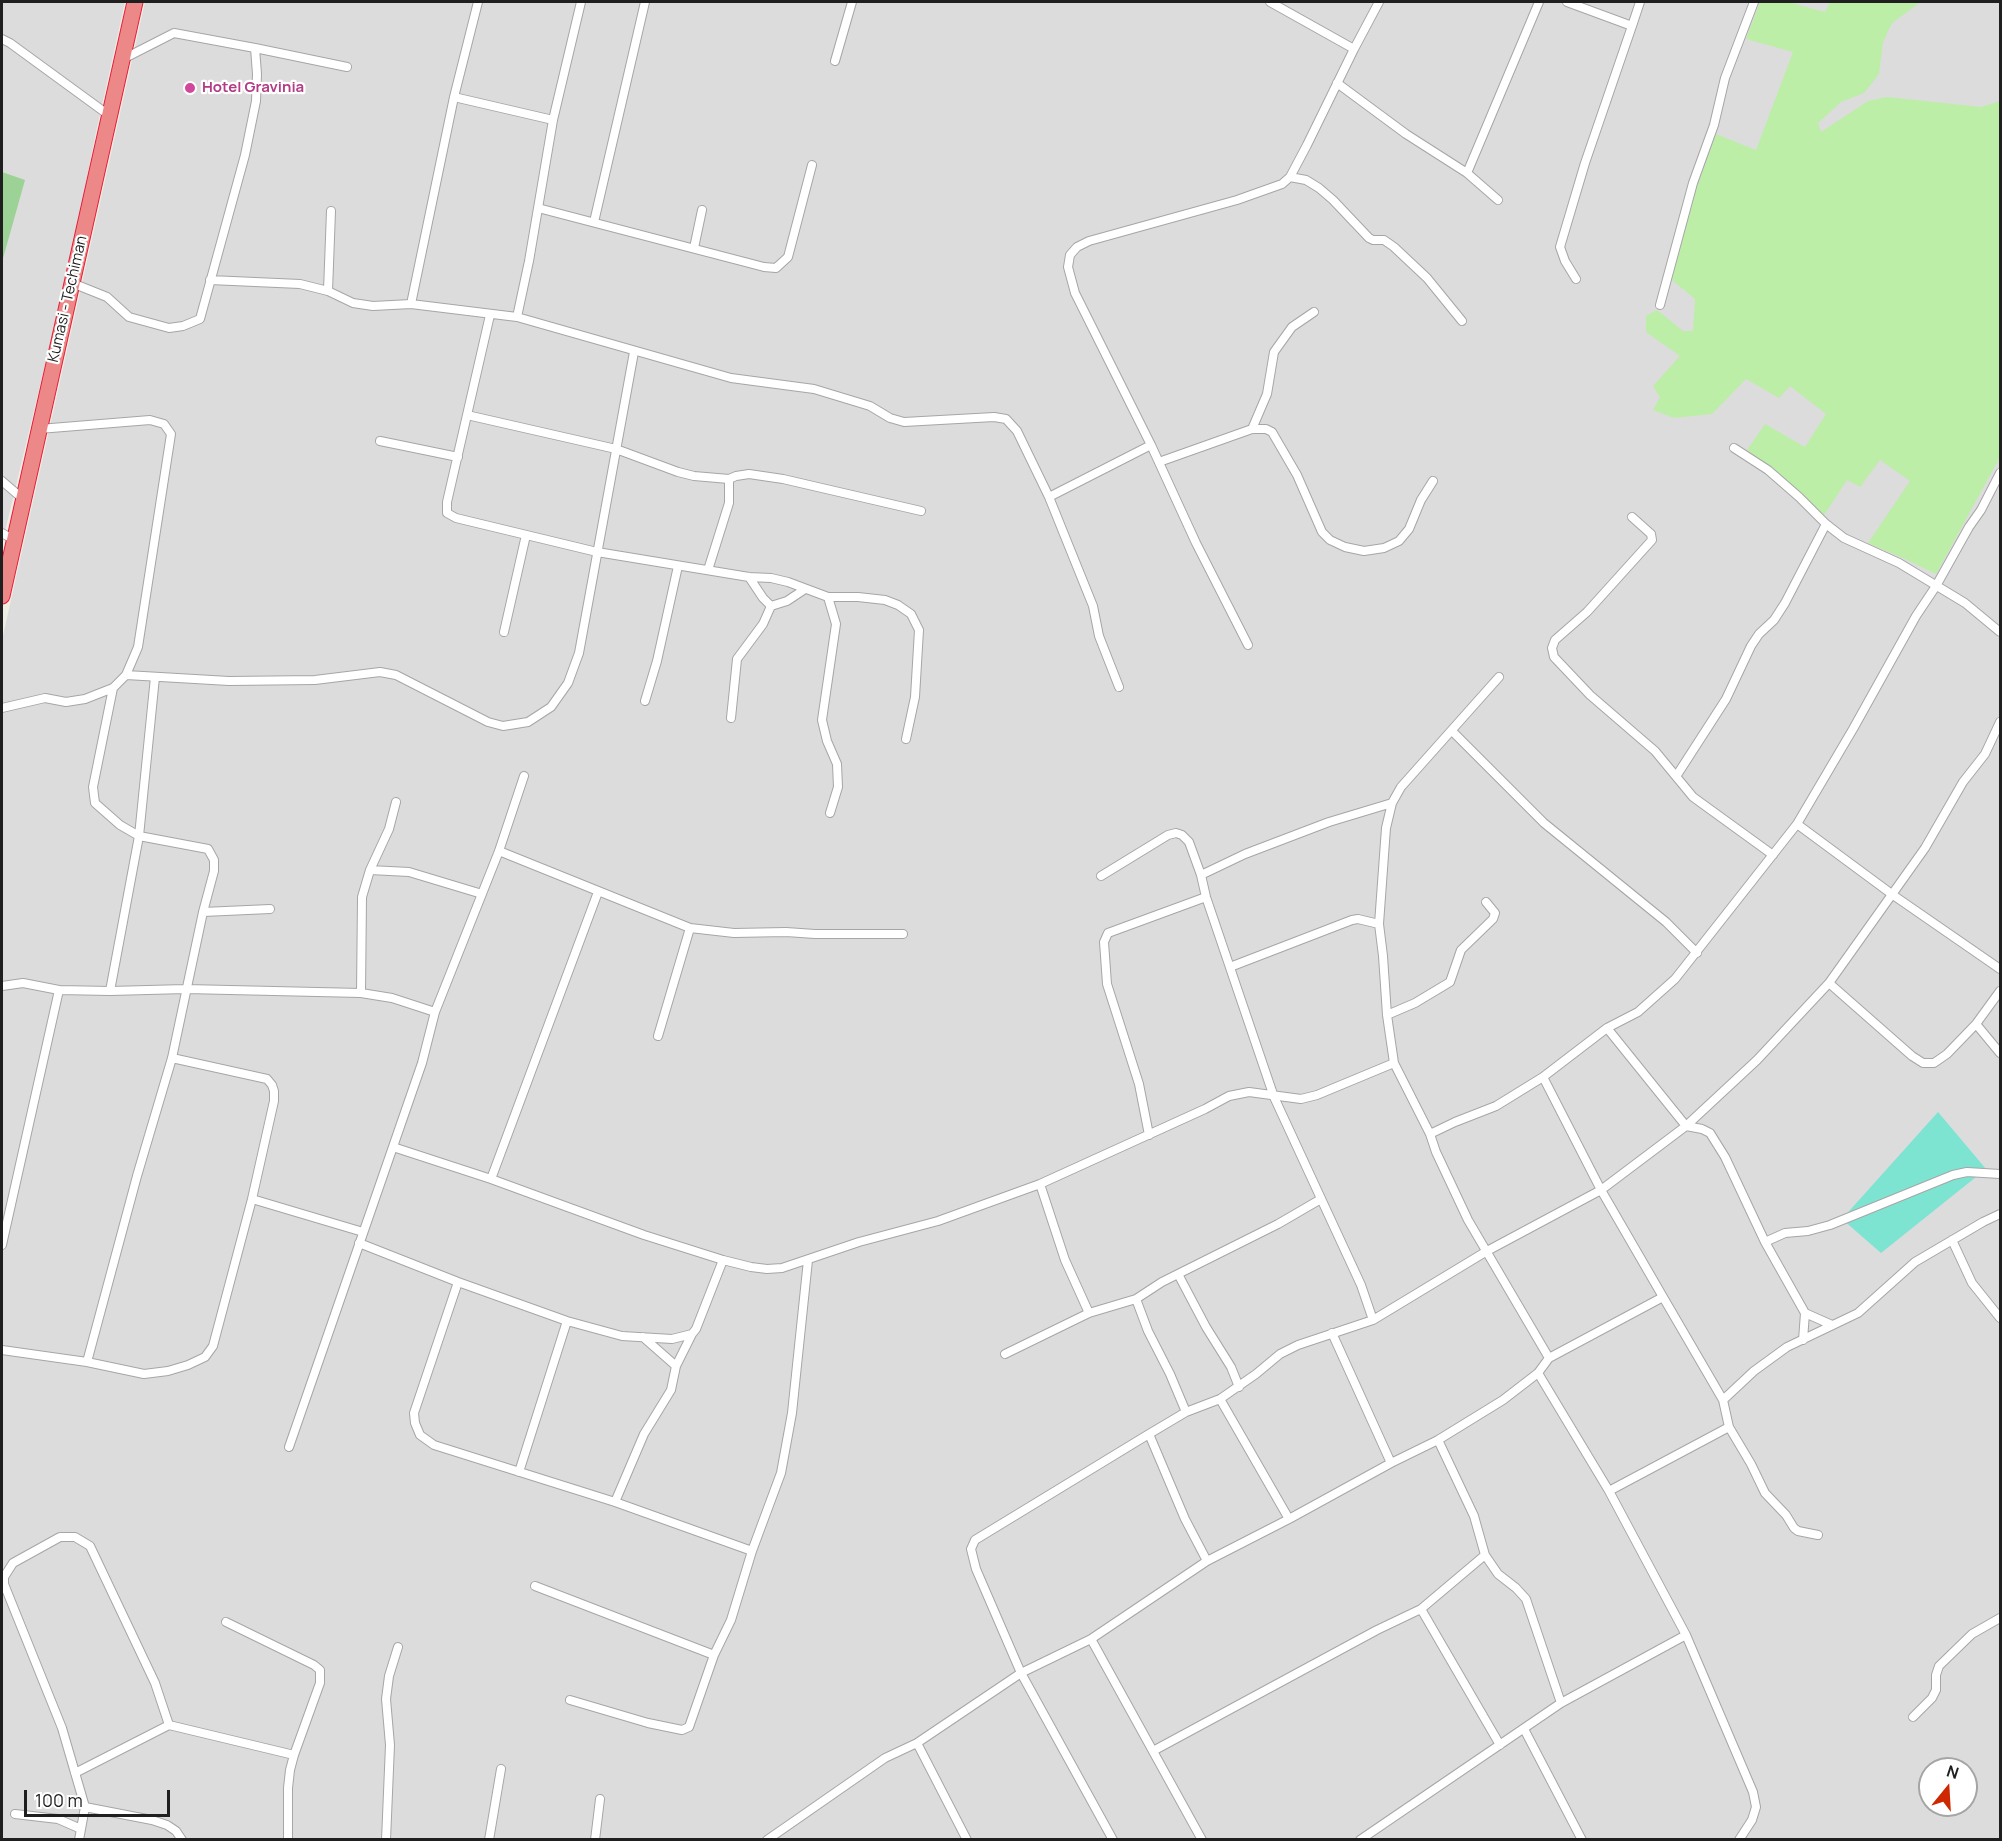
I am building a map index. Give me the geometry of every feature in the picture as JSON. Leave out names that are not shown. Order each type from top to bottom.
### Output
[{"type":"highway","name":"Kumasi - Techiman","points":[[2,596],[8,537],[23,499],[135,2]]},
{"type":"street","points":[[411,304],[454,97],[478,2]]},
{"type":"street","points":[[517,318],[553,120],[581,2]]},
{"type":"street","points":[[594,222],[645,2]]},
{"type":"street","points":[[835,61],[852,2]]},
{"type":"street","points":[[1270,2],[1354,49]]},
{"type":"street","points":[[1248,645],[1075,293],[1068,267],[1070,255],[1077,247],[1089,241],[1237,200],[1282,184],[1290,177],[1379,2]]},
{"type":"street","points":[[1467,173],[1539,2]]},
{"type":"street","points":[[1567,2],[1632,26]]},
{"type":"street","points":[[1576,279],[1560,247],[1585,163],[1640,2]]},
{"type":"street","points":[[1660,305],[1693,183],[1714,125],[1728,70],[1754,2]]},
{"type":"street","points":[[123,59],[174,33],[347,67]]},
{"type":"street","points":[[2,39],[110,116]]},
{"type":"street","points":[[72,283],[107,297],[129,317],[169,328],[183,326],[200,319],[245,155],[256,101],[255,48]]},
{"type":"street","points":[[1337,83],[1406,134],[1467,173],[1498,200]]},
{"type":"street","points":[[454,97],[553,120]]},
{"type":"street","points":[[538,208],[764,267],[776,268],[788,257],[812,165]]},
{"type":"street","points":[[1290,177],[1306,180],[1318,188],[1333,200],[1369,238],[1384,240],[1394,247],[1427,278],[1462,321]]},
{"type":"street","points":[[694,248],[702,210]]},
{"type":"street","points":[[328,291],[331,211]]},
{"type":"street","points":[[210,280],[300,284],[328,291],[353,303],[373,306],[411,304],[517,318],[634,352],[695,366],[731,378],[814,389],[870,406],[891,418],[904,422],[994,417],[1006,419],[1017,431],[1049,497],[1093,606],[1100,636],[1119,687]]},
{"type":"street","points":[[1252,429],[1267,394],[1274,352],[1292,327],[1314,312]]},
{"type":"street","points":[[490,315],[447,502],[447,513],[456,518],[597,552],[749,577],[771,578],[828,597],[885,600],[898,605],[911,614],[919,630],[915,697],[906,739]]},
{"type":"street","points":[[126,675],[229,681],[304,680],[380,672],[396,675],[488,723],[503,726],[528,722],[551,706],[568,683],[579,653],[634,352]]},
{"type":"street","points":[[467,415],[616,449],[694,476],[729,479],[749,474],[783,479],[921,511]]},
{"type":"street","points":[[2,708],[45,698],[66,702],[86,699],[113,688],[126,675],[138,647],[171,434],[164,424],[150,420],[39,429]]},
{"type":"street","points":[[1159,462],[1252,429],[1266,429],[1272,432],[1297,475],[1322,532],[1330,540],[1345,547],[1364,551],[1384,548],[1399,541],[1409,529],[1421,500],[1433,481]]},
{"type":"street","points":[[380,441],[458,457]]},
{"type":"street","points":[[1049,497],[1151,445]]},
{"type":"street","points":[[1734,447],[1768,470],[1826,524],[1844,537],[1899,563],[1965,603],[2001,632]]},
{"type":"street","points":[[1430,1134],[1496,1107],[1543,1077],[1607,1028],[1638,1012],[1675,980],[1797,824],[2001,473]]},
{"type":"street","points":[[708,570],[729,503],[729,479]]},
{"type":"street","points":[[2,481],[23,499]]},
{"type":"street","points":[[1632,517],[1651,534],[1652,540],[1587,612],[1555,640],[1552,648],[1554,657],[1590,695],[1655,751],[1693,797],[1773,855]]},
{"type":"street","points":[[1677,775],[1726,699],[1751,646],[1785,603],[1826,524]]},
{"type":"street","points":[[504,632],[526,535]]},
{"type":"street","points":[[645,701],[657,661],[678,566]]},
{"type":"street","points":[[749,577],[771,606]]},
{"type":"street","points":[[731,718],[738,659],[759,631],[771,606],[787,601],[805,589]]},
{"type":"street","points":[[828,597],[836,624],[822,720],[827,741],[837,764],[838,788],[830,813]]},
{"type":"street","points":[[110,991],[139,836],[155,677]]},
{"type":"street","points":[[1499,677],[1401,787],[1392,803],[1386,828],[1379,924],[1394,1064],[1430,1134],[1468,1220],[1549,1358]]},
{"type":"street","points":[[87,1362],[137,1176],[172,1058],[214,871],[214,860],[208,849],[139,836],[120,825],[95,803],[93,787],[113,688]]},
{"type":"street","points":[[1113,1839],[1022,1673],[972,1558],[975,1540],[1186,1412],[1220,1399],[1280,1354],[1299,1345],[1373,1320],[1487,1251],[1601,1190],[1686,1126],[1757,1060],[1829,983],[1925,848],[1963,782],[1985,754],[2001,722]]},
{"type":"street","points":[[1452,731],[1544,823],[1666,922],[1697,953]]},
{"type":"street","points":[[290,1447],[422,1063],[435,1012],[499,851],[524,777]]},
{"type":"street","points":[[361,993],[362,897],[370,870],[389,829],[396,802]]},
{"type":"street","points":[[1201,875],[1245,854],[1329,822],[1392,803]]},
{"type":"street","points":[[1797,824],[1893,895],[2001,969]]},
{"type":"street","points":[[1101,876],[1168,835],[1176,833],[1189,842],[1274,1097],[1361,1285],[1373,1320]]},
{"type":"street","points":[[499,851],[690,928],[734,933],[903,934]]},
{"type":"street","points":[[370,870],[409,872],[482,894]]},
{"type":"street","points":[[491,1179],[598,892]]},
{"type":"street","points":[[1149,1135],[1139,1084],[1107,984],[1104,942],[1108,933],[1206,897]]},
{"type":"street","points":[[1387,1015],[1415,1003],[1450,982],[1461,950],[1493,919],[1495,913],[1486,902]]},
{"type":"street","points":[[203,912],[270,909]]},
{"type":"street","points":[[1230,967],[1352,920],[1359,919],[1379,924]]},
{"type":"street","points":[[658,1036],[690,928]]},
{"type":"street","points":[[2,986],[23,983],[59,990],[186,989],[361,993],[392,998],[435,1012]]},
{"type":"street","points":[[1829,983],[1923,1063],[1934,1063],[1947,1054],[1976,1024],[2001,991]]},
{"type":"street","points":[[2,1245],[59,990]]},
{"type":"street","points":[[1976,1024],[2001,1053]]},
{"type":"street","points":[[1607,1028],[1686,1126],[1710,1133],[1725,1157],[1765,1242],[1805,1312],[1803,1340]]},
{"type":"street","points":[[2,1350],[87,1362],[144,1374],[168,1371],[205,1357],[213,1346],[252,1199],[274,1101],[272,1085],[267,1079],[172,1058]]},
{"type":"street","points":[[393,1147],[491,1179],[644,1235],[723,1260],[767,1269],[782,1268],[859,1242],[938,1221],[1040,1184],[1229,1096],[1249,1092],[1301,1099],[1317,1095],[1394,1064]]},
{"type":"street","points":[[1543,1077],[1601,1190],[1723,1400],[1729,1427],[1765,1493],[1786,1515],[1794,1528],[1818,1535]]},
{"type":"street","points":[[1765,1242],[1785,1233],[1808,1231],[1830,1225],[1953,1175],[1967,1172],[2001,1174]]},
{"type":"street","points":[[1040,1184],[1065,1260],[1089,1313]]},
{"type":"street","points":[[252,1199],[363,1232]]},
{"type":"street","points":[[1005,1354],[1089,1313],[1136,1299],[1162,1282],[1278,1224],[1321,1199]]},
{"type":"street","points":[[1723,1400],[1754,1371],[1787,1347],[1858,1313],[1915,1262],[2001,1214]]},
{"type":"street","points":[[1952,1240],[1972,1283],[2001,1318]]},
{"type":"street","points":[[359,1243],[567,1322],[604,1332],[643,1337],[672,1339],[692,1334]]},
{"type":"street","points":[[615,1502],[644,1434],[671,1390],[676,1366],[696,1329],[723,1260]]},
{"type":"street","points":[[570,1700],[648,1723],[682,1730],[689,1727],[714,1655],[731,1620],[752,1551],[781,1473],[788,1442],[801,1343],[808,1260]]},
{"type":"street","points":[[1178,1274],[1206,1327],[1231,1367],[1239,1386]]},
{"type":"street","points":[[458,1282],[414,1413],[420,1435],[434,1445],[615,1502],[752,1551]]},
{"type":"street","points":[[767,1839],[885,1758],[916,1743],[1022,1673],[1091,1639],[1207,1561],[1438,1440],[1503,1400],[1538,1372],[1549,1358],[1663,1297]]},
{"type":"street","points":[[1136,1299],[1148,1331],[1186,1412]]},
{"type":"street","points":[[1805,1312],[1832,1325]]},
{"type":"street","points":[[519,1472],[567,1322]]},
{"type":"street","points":[[1332,1333],[1391,1463]]},
{"type":"street","points":[[643,1337],[676,1366]]},
{"type":"street","points":[[1538,1372],[1609,1491],[1686,1635],[1753,1792],[1756,1807],[1752,1820],[1739,1839]]},
{"type":"street","points":[[1220,1399],[1289,1520]]},
{"type":"street","points":[[1609,1491],[1729,1427]]},
{"type":"street","points":[[1149,1434],[1185,1519],[1207,1561]]},
{"type":"street","points":[[1438,1440],[1474,1516],[1485,1555],[1498,1574],[1516,1587],[1526,1599],[1561,1703]]},
{"type":"street","points":[[79,1839],[85,1806],[62,1728],[3,1581],[14,1563],[60,1537],[75,1537],[90,1546],[155,1683],[170,1725]]},
{"type":"street","points":[[1153,1752],[1420,1609],[1485,1555]]},
{"type":"street","points":[[535,1586],[714,1655]]},
{"type":"street","points":[[1420,1609],[1500,1745]]},
{"type":"street","points":[[1913,1717],[1932,1698],[1936,1690],[1936,1675],[1939,1666],[1972,1634],[2001,1618]]},
{"type":"street","points":[[226,1622],[320,1670],[320,1683],[294,1755],[288,1788],[288,1839]]},
{"type":"street","points":[[1360,1839],[1561,1703],[1686,1635]]},
{"type":"street","points":[[1091,1639],[1202,1839]]},
{"type":"street","points":[[386,1839],[390,1745],[386,1699],[389,1676],[398,1647]]},
{"type":"street","points":[[75,1773],[170,1725],[294,1755]]},
{"type":"street","points":[[1524,1729],[1582,1839]]},
{"type":"street","points":[[916,1743],[967,1839]]},
{"type":"street","points":[[489,1839],[501,1769]]},
{"type":"street","points":[[595,1839],[600,1798]]},
{"type":"street","points":[[85,1806],[152,1820],[176,1831],[182,1839]]},
{"type":"street","points":[[15,1814],[58,1819],[81,1829]]},
{"type":"shaded area","points":[[2,2],[125,2],[74,244],[2,544]]},
{"type":"shaded area","points":[[145,2],[2000,2],[2000,1839],[2,1840],[2,640]]},
{"type":"shaded area","points":[[1938,1112],[1986,1169],[1881,1253],[1842,1219]]},
{"type":"green space","points":[[1760,2],[1788,2],[1825,12],[1830,2],[1921,2],[1892,23],[1883,42],[1879,74],[1864,93],[1841,102],[1818,123],[1821,132],[1868,101],[1887,97],[1981,107],[2000,101],[2000,457],[1936,574],[1868,543],[1910,481],[1880,460],[1860,487],[1847,480],[1824,515],[1776,471],[1747,450],[1765,424],[1805,447],[1826,414],[1790,386],[1779,398],[1746,379],[1712,414],[1674,418],[1653,410],[1660,397],[1653,386],[1680,356],[1646,332],[1646,316],[1657,310],[1683,331],[1693,331],[1695,299],[1672,280],[1691,203],[1716,134],[1756,150],[1793,52],[1746,39]]},
{"type":"green space","points":[[2,172],[25,180],[2,262]]},
{"type":"place","name":"Hotel Gravinia","points":[[190,88]]}]
